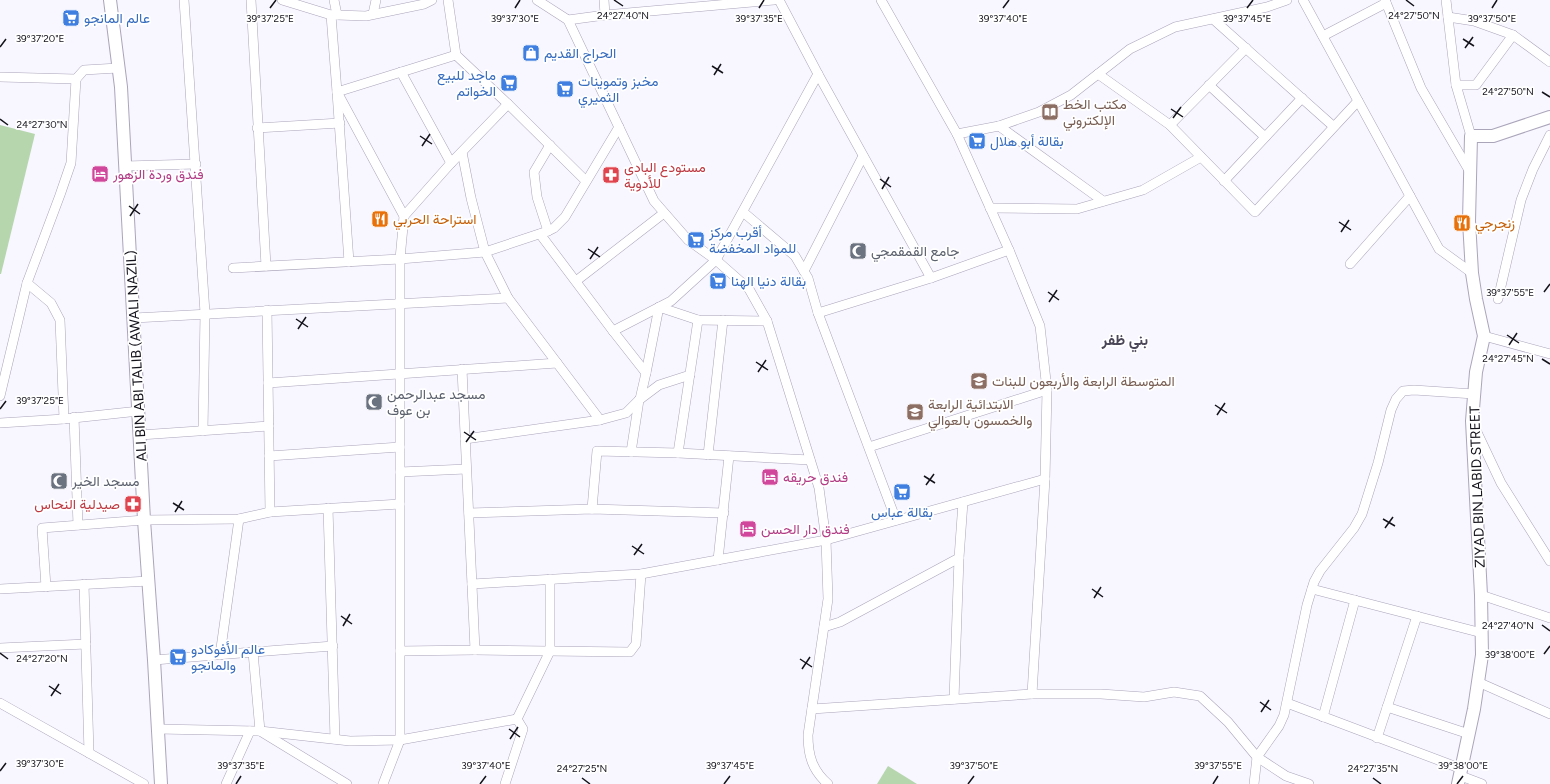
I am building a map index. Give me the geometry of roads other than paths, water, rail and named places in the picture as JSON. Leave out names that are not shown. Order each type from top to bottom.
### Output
[{"type":"main road","name":"ALI BIN ABI TALIB (AWALI NAZIL)","points":[[110,0],[121,87],[144,520],[161,784]]},
{"type":"main road","points":[[1471,136],[1493,136],[1550,117]]},
{"type":"main road","name":"ZIYAD BIN LABID STREET","points":[[1460,776],[1469,734],[1482,655],[1481,594],[1472,421],[1476,372],[1484,336],[1472,273],[1469,221],[1471,136]]},
{"type":"street","points":[[184,0],[205,313],[203,431]]},
{"type":"street","points":[[251,0],[257,128],[266,266]]},
{"type":"street","points":[[282,0],[334,15],[366,16],[424,4],[432,0]]},
{"type":"street","points":[[334,0],[338,92],[349,262]]},
{"type":"street","points":[[373,14],[376,0]]},
{"type":"street","points":[[448,0],[456,55],[586,181]]},
{"type":"street","points":[[538,0],[568,20],[654,201],[688,240],[716,260],[749,289],[767,321],[819,488],[826,540],[828,598],[808,735],[808,751],[814,767],[828,784]]},
{"type":"street","points":[[604,0],[605,15]]},
{"type":"street","points":[[568,20],[605,15],[774,0]]},
{"type":"street","points":[[780,0],[818,74],[931,278]]},
{"type":"street","points":[[882,0],[957,134],[1009,250],[1040,326],[1048,390],[1045,479],[1032,694]]},
{"type":"street","points":[[957,134],[999,126],[1039,112],[1071,95],[1130,49],[1175,28],[1267,7],[1287,0]]},
{"type":"street","points":[[1303,0],[1439,249],[1472,273]]},
{"type":"street","name":"ZIYAD BIN LABID STREET","points":[[1446,0],[1456,84],[1471,136]]},
{"type":"street","points":[[1323,36],[1385,1],[1421,88],[1470,172]]},
{"type":"street","points":[[1448,17],[1474,21],[1513,35],[1550,62]]},
{"type":"street","points":[[1213,19],[1333,126]]},
{"type":"street","points":[[1456,84],[1476,85],[1513,35]]},
{"type":"street","points":[[1170,125],[1246,48]]},
{"type":"street","points":[[338,92],[456,55]]},
{"type":"street","points":[[0,396],[3,374],[27,283],[71,163],[76,79],[84,70],[118,68]]},
{"type":"street","points":[[401,72],[451,163]]},
{"type":"street","points":[[613,331],[671,301],[716,260],[818,74]]},
{"type":"street","points":[[1098,74],[1170,125],[1255,212],[1358,100]]},
{"type":"street","points":[[0,76],[76,79]]},
{"type":"street","points":[[1209,85],[1265,137]]},
{"type":"street","points":[[338,92],[404,216],[400,259],[400,740],[383,784]]},
{"type":"street","points":[[1224,181],[1302,98]]},
{"type":"street","points":[[404,216],[451,163],[508,104]]},
{"type":"street","points":[[257,128],[340,123]]},
{"type":"street","points":[[999,126],[1103,201]]},
{"type":"street","points":[[233,268],[400,259],[485,252],[544,232],[554,228],[565,217],[618,127]]},
{"type":"street","points":[[1498,299],[1521,200],[1550,135]]},
{"type":"street","points":[[550,145],[534,172],[544,232],[576,281],[646,373]]},
{"type":"street","points":[[462,152],[471,198],[485,252],[508,298],[600,420]]},
{"type":"street","points":[[804,271],[863,156]]},
{"type":"street","points":[[990,208],[1077,209],[1143,190],[1201,157]]},
{"type":"street","points":[[125,166],[196,164]]},
{"type":"street","points":[[1350,264],[1410,196]]},
{"type":"street","points":[[742,212],[795,256],[808,278],[818,313],[896,520]]},
{"type":"street","points":[[576,281],[664,213]]},
{"type":"street","points":[[818,313],[931,278],[1009,250]]},
{"type":"street","points":[[27,283],[52,303],[60,320],[64,419]]},
{"type":"street","points":[[134,318],[205,313],[508,298]]},
{"type":"street","points":[[659,307],[698,320],[767,321]]},
{"type":"street","points":[[631,452],[639,400],[659,307]]},
{"type":"street","points":[[267,310],[270,512]]},
{"type":"street","points":[[678,453],[698,320]]},
{"type":"street","points":[[708,455],[722,320]]},
{"type":"street","points":[[1484,336],[1550,354]]},
{"type":"street","points":[[268,383],[557,363]]},
{"type":"street","points":[[462,369],[475,650]]},
{"type":"street","points":[[465,439],[600,420],[626,413],[639,400],[659,385],[690,376]]},
{"type":"street","points":[[869,448],[1048,390]]},
{"type":"street","points":[[1254,784],[1257,757],[1279,726],[1287,703],[1306,605],[1320,571],[1345,540],[1362,514],[1396,399],[1403,391],[1414,390],[1474,394]]},
{"type":"street","points":[[0,423],[64,419],[139,411]]},
{"type":"street","points":[[74,417],[78,525]]},
{"type":"street","points":[[1472,421],[1501,483],[1550,561]]},
{"type":"street","points":[[140,435],[269,426]]},
{"type":"street","points":[[269,456],[400,447]]},
{"type":"street","points":[[592,509],[597,451],[678,453],[810,460]]},
{"type":"street","points":[[718,560],[729,456]]},
{"type":"street","points":[[400,472],[466,469]]},
{"type":"street","points":[[472,584],[641,574],[718,560],[826,540],[1045,479]]},
{"type":"street","points":[[954,699],[959,558],[963,502]]},
{"type":"street","points":[[46,587],[42,528],[144,520],[238,519],[270,512],[400,504]]},
{"type":"street","points":[[328,508],[335,739]]},
{"type":"street","points":[[468,513],[592,509],[724,512]]},
{"type":"street","points":[[220,654],[238,519]]},
{"type":"street","points":[[824,627],[840,622],[959,558]]},
{"type":"street","points":[[400,651],[475,650],[630,652],[636,644],[641,574]]},
{"type":"street","points":[[516,719],[550,651],[550,579]]},
{"type":"street","points":[[0,589],[149,581]]},
{"type":"street","points":[[84,584],[89,753]]},
{"type":"street","points":[[1312,589],[1482,634]]},
{"type":"street","points":[[1481,594],[1550,618]]},
{"type":"street","points":[[1323,717],[1355,600]]},
{"type":"street","points":[[1377,738],[1417,616]]},
{"type":"street","points":[[0,648],[86,644]]},
{"type":"street","points":[[154,660],[332,646]]},
{"type":"street","points":[[253,652],[260,731]]},
{"type":"street","points":[[1478,682],[1550,714]]},
{"type":"street","points":[[812,709],[1032,694],[1101,694],[1144,697],[1174,692],[1200,696],[1228,722],[1257,757],[1286,776],[1309,784]]},
{"type":"street","points":[[0,703],[144,784]]},
{"type":"street","points":[[1287,703],[1377,738],[1460,776],[1482,784]]},
{"type":"street","points":[[1387,707],[1469,734]]},
{"type":"street","points":[[158,729],[260,731],[350,741],[400,740],[516,719]]},
{"type":"street","points":[[505,784],[523,729],[516,719]]},
{"type":"street","points":[[226,784],[250,731]]},
{"type":"street","points":[[260,731],[347,784]]},
{"type":"place","name":"عالم المانجو","points":[[71,18]]},
{"type":"place","name":"الحراج القديم","points":[[531,53]]},
{"type":"place","name":"ماجد للبيع الخواتم","points":[[509,83]]},
{"type":"place","name":"مخبز وتموينات الثميري","points":[[565,89]]},
{"type":"place","name":"مكتب الخط الإلكتروني","points":[[1050,112]]},
{"type":"place","name":"بقالة أبو هلال","points":[[977,141]]},
{"type":"place","name":"فندق وردة الزهور","points":[[100,174]]},
{"type":"place","name":"مستودع البادى للأدوية","points":[[611,175]]},
{"type":"place","name":"استراحة الحربي","points":[[380,219]]},
{"type":"place","name":"زنجرجي","points":[[1462,223]]},
{"type":"place","name":"أقرب مركز للمواد المخفضة","points":[[696,240]]},
{"type":"place","name":"جامع القمقمجي","points":[[858,251]]},
{"type":"place","name":"بقالة دنيا الهنا","points":[[718,281]]},
{"type":"place","name":"المتوسطة الرابعة والأربعون للبنات","points":[[979,381]]},
{"type":"place","name":"مسجد عبدالرحمن بن عوف","points":[[374,402]]},
{"type":"place","name":"الابتدائية الرابعة والخمسون بالعوالي","points":[[915,412]]},
{"type":"place","name":"فندق حريقه","points":[[770,477]]},
{"type":"place","name":"مسجد الخير","points":[[59,481]]},
{"type":"place","name":"بقالة عباس","points":[[902,492]]},
{"type":"place","name":"صيدلية النحاس","points":[[133,504]]},
{"type":"place","name":"فندق دار الحسن","points":[[748,529]]},
{"type":"place","name":"عالم الأفوكادو والمانجو","points":[[178,657]]},
{"type":"district","name":"بني ظفر","points":[[1125,340]]}]
